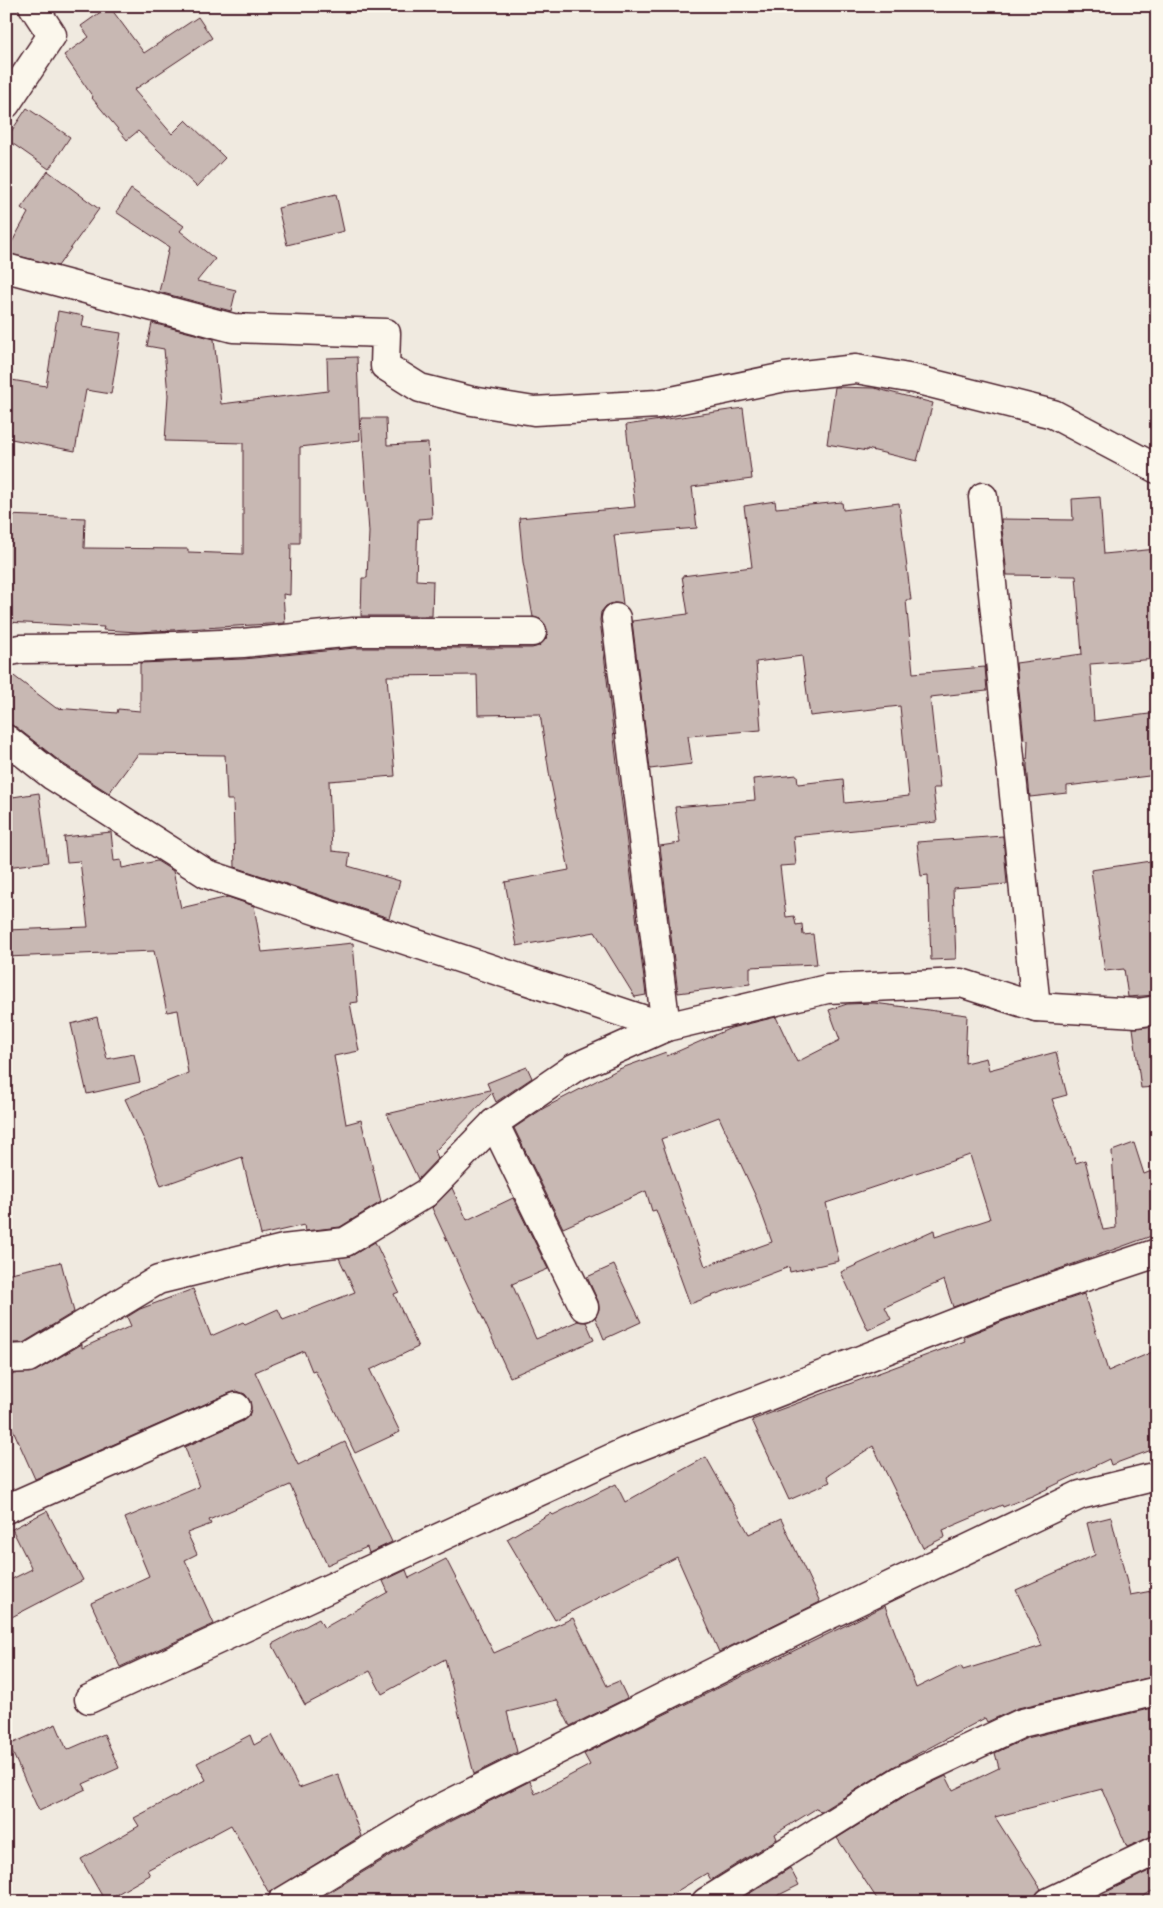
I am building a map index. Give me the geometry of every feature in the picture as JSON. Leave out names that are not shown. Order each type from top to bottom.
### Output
[{"type":"street","points":[[6,104],[52,35],[33,6]]},
{"type":"street","points":[[6,268],[233,328],[386,333],[385,366],[420,388],[472,402],[534,411],[658,404],[785,377],[856,369],[914,379],[1053,414],[1157,469]]},
{"type":"street","points":[[983,497],[1036,1007]]},
{"type":"street","points":[[616,618],[666,1028]]},
{"type":"street","points":[[6,652],[20,649],[130,648],[243,643],[354,632],[532,632]]},
{"type":"street","points":[[6,739],[53,776],[207,874],[666,1028]]},
{"type":"street","points":[[6,1359],[28,1358],[158,1280],[283,1249],[346,1242],[426,1193],[494,1123],[574,1068],[666,1028],[827,989],[961,983],[1036,1007],[1137,1013],[1157,1010]]},
{"type":"street","points":[[494,1123],[584,1307]]},
{"type":"street","points":[[89,1699],[625,1452],[1001,1305],[1157,1254]]},
{"type":"street","points":[[6,1508],[236,1407]]},
{"type":"street","points":[[282,1902],[427,1815],[810,1624],[1080,1495],[1157,1476]]},
{"type":"street","points":[[706,1902],[901,1780],[1014,1727],[1157,1690]]},
{"type":"street","points":[[1049,1902],[1157,1850]]},
{"type":"building","points":[[109,6],[144,53],[198,17],[212,38],[134,90],[172,134],[186,120],[225,158],[197,187],[138,131],[127,140],[92,98],[64,55],[89,37],[81,26]]},
{"type":"building","points":[[27,108],[70,137],[49,169],[6,139]]},
{"type":"building","points":[[48,171],[99,209],[58,266],[6,253],[28,213],[21,208]]},
{"type":"building","points":[[131,189],[184,226],[180,231],[215,259],[197,281],[236,290],[231,311],[159,292],[169,247],[116,212]]},
{"type":"building","points":[[336,194],[344,231],[287,245],[278,208]]},
{"type":"building","points":[[58,311],[84,316],[82,327],[121,333],[111,394],[86,390],[75,451],[6,438],[6,379],[46,386]]},
{"type":"building","points":[[152,323],[214,339],[221,404],[328,391],[327,358],[357,357],[360,440],[300,447],[300,543],[291,543],[290,595],[283,594],[285,623],[139,632],[103,630],[104,627],[6,622],[6,515],[85,518],[84,548],[188,549],[188,552],[243,554],[243,443],[165,441],[168,395],[164,349],[147,346]]},
{"type":"building","points":[[835,387],[874,388],[933,403],[917,461],[867,449],[867,451],[827,444]]},
{"type":"building","points":[[743,408],[752,479],[692,487],[697,528],[614,535],[623,604],[614,603],[606,606],[601,612],[600,620],[646,995],[635,997],[595,932],[517,946],[505,882],[569,870],[550,778],[540,714],[478,715],[477,675],[387,676],[395,776],[329,781],[332,851],[350,853],[348,866],[400,881],[389,918],[235,867],[233,800],[227,800],[225,755],[138,754],[109,793],[62,763],[16,727],[6,724],[6,670],[56,708],[117,713],[118,709],[140,711],[140,663],[244,659],[355,648],[532,648],[539,646],[546,639],[548,632],[545,624],[540,619],[533,617],[523,562],[519,518],[635,507],[626,425]]},
{"type":"building","points":[[361,418],[386,418],[387,445],[428,443],[432,518],[418,519],[416,580],[433,581],[432,616],[361,616],[362,578],[367,578],[369,532]]},
{"type":"building","points":[[1100,497],[1104,554],[1157,549],[1157,659],[1090,664],[1094,721],[1157,713],[1157,775],[1067,786],[1067,793],[1030,797],[1027,766],[1028,740],[1024,739],[1016,663],[1082,654],[1076,576],[1007,575],[1001,519],[1073,520],[1072,499]]},
{"type":"building","points":[[775,501],[776,508],[842,502],[843,510],[899,503],[911,600],[906,600],[913,673],[985,667],[987,691],[930,697],[940,788],[933,788],[937,822],[793,836],[796,865],[780,866],[786,917],[794,916],[796,925],[802,924],[803,935],[813,934],[817,964],[750,967],[750,984],[678,993],[660,846],[680,843],[675,807],[755,800],[753,779],[797,775],[798,784],[843,779],[845,803],[909,796],[900,706],[810,716],[802,656],[756,662],[761,730],[688,736],[692,764],[650,769],[632,621],[688,614],[682,576],[752,567],[744,506]]},
{"type":"building","points":[[39,793],[48,862],[6,867],[6,798]]},
{"type":"building","points":[[111,832],[114,861],[121,860],[122,868],[157,861],[173,871],[181,908],[228,897],[254,906],[262,952],[353,943],[358,1002],[350,1003],[359,1051],[334,1056],[346,1124],[361,1120],[381,1202],[340,1227],[305,1231],[304,1225],[261,1235],[242,1157],[161,1186],[147,1146],[125,1099],[188,1073],[178,1010],[167,1012],[154,951],[6,957],[6,930],[88,927],[80,861],[67,862],[64,837]]},
{"type":"building","points":[[1003,836],[1007,884],[953,888],[956,959],[931,960],[928,875],[921,876],[917,842]]},
{"type":"building","points":[[1157,860],[1157,995],[1128,997],[1124,969],[1105,971],[1091,870]]},
{"type":"building","points":[[874,1003],[967,1015],[965,1063],[986,1058],[989,1070],[1056,1052],[1067,1095],[1052,1099],[1076,1163],[1085,1160],[1103,1230],[1116,1228],[1112,1151],[1134,1143],[1144,1174],[1157,1169],[1157,1234],[953,1307],[944,1280],[885,1307],[891,1319],[868,1330],[841,1272],[934,1230],[935,1237],[990,1219],[970,1155],[826,1203],[839,1261],[790,1272],[789,1267],[690,1304],[656,1210],[652,1211],[646,1191],[563,1228],[514,1128],[544,1108],[619,1069],[666,1052],[667,1056],[731,1028],[776,1017],[797,1062],[840,1040],[829,1010],[847,1004]],"holes":[[[719,1117],[756,1197],[772,1242],[705,1266],[661,1139]]]},
{"type":"building","points":[[97,1017],[107,1059],[134,1054],[140,1082],[87,1094],[71,1024]]},
{"type":"building","points":[[1157,1026],[1157,1087],[1141,1088],[1133,1028]]},
{"type":"building","points":[[527,1067],[532,1078],[496,1102],[492,1093],[435,1151],[438,1158],[418,1179],[387,1114],[490,1090],[487,1083]]},
{"type":"building","points":[[452,1188],[467,1220],[513,1198],[548,1269],[512,1284],[536,1339],[578,1321],[586,1322],[594,1340],[510,1377],[432,1208]]},
{"type":"building","points":[[375,1242],[399,1292],[394,1294],[418,1347],[370,1370],[400,1432],[355,1453],[315,1370],[312,1371],[304,1351],[255,1372],[298,1465],[345,1442],[392,1542],[369,1553],[367,1547],[327,1565],[290,1485],[209,1520],[211,1524],[187,1533],[197,1554],[185,1560],[214,1624],[120,1667],[91,1603],[149,1576],[125,1518],[199,1487],[185,1447],[243,1421],[249,1416],[251,1409],[250,1401],[245,1394],[237,1391],[230,1393],[35,1479],[6,1414],[6,1375],[36,1371],[82,1344],[82,1348],[131,1326],[127,1317],[140,1309],[193,1289],[211,1336],[243,1322],[245,1324],[278,1309],[283,1320],[355,1292],[339,1258],[353,1255]]},
{"type":"building","points":[[61,1262],[74,1312],[23,1343],[6,1343],[6,1274]]},
{"type":"building","points":[[614,1265],[641,1322],[604,1339],[595,1317],[599,1309],[598,1301],[587,1277]]},
{"type":"building","points":[[1084,1294],[1108,1371],[1157,1350],[1157,1448],[1111,1465],[1109,1459],[1032,1496],[1003,1507],[1002,1505],[943,1530],[945,1537],[923,1548],[873,1446],[827,1476],[830,1482],[789,1500],[752,1420],[965,1341],[963,1337],[1006,1320]]},
{"type":"building","points":[[706,1457],[749,1534],[781,1519],[820,1602],[719,1652],[677,1557],[555,1620],[507,1539],[551,1513],[553,1515],[616,1484],[625,1502]]},
{"type":"building","points":[[47,1511],[83,1580],[6,1620],[6,1582],[32,1569],[12,1529]]},
{"type":"building","points":[[1111,1517],[1130,1595],[1157,1590],[1157,1676],[1018,1708],[987,1722],[985,1718],[893,1767],[820,1812],[817,1808],[775,1834],[777,1839],[711,1880],[707,1873],[659,1902],[313,1902],[435,1829],[530,1781],[535,1794],[590,1765],[584,1754],[885,1606],[916,1688],[961,1666],[963,1670],[1042,1646],[1016,1590],[1095,1555],[1087,1523]]},
{"type":"building","points":[[446,1559],[494,1653],[573,1618],[607,1686],[619,1681],[627,1698],[570,1726],[557,1700],[507,1712],[517,1752],[474,1774],[445,1659],[382,1694],[370,1671],[305,1705],[272,1644],[319,1619],[324,1628],[388,1592],[383,1581],[406,1570],[409,1578]]},
{"type":"building","points":[[1157,1707],[1157,1835],[1127,1847],[1102,1789],[995,1817],[1041,1889],[1036,1894],[1034,1902],[879,1902],[837,1838],[908,1794],[946,1776],[953,1790],[999,1768],[995,1753],[1027,1738]]},
{"type":"building","points":[[56,1724],[67,1750],[104,1734],[119,1768],[83,1784],[86,1789],[39,1811],[9,1745]]},
{"type":"building","points":[[250,1735],[254,1745],[272,1735],[299,1788],[338,1774],[361,1836],[269,1893],[231,1825],[147,1870],[150,1875],[105,1901],[81,1859],[139,1826],[134,1818],[206,1780],[197,1763]]},
{"type":"building","points":[[1157,1867],[1157,1900],[1152,1891],[1134,1902],[1086,1902]]},
{"type":"building","points":[[790,1868],[799,1885],[765,1902],[736,1902]]}]
